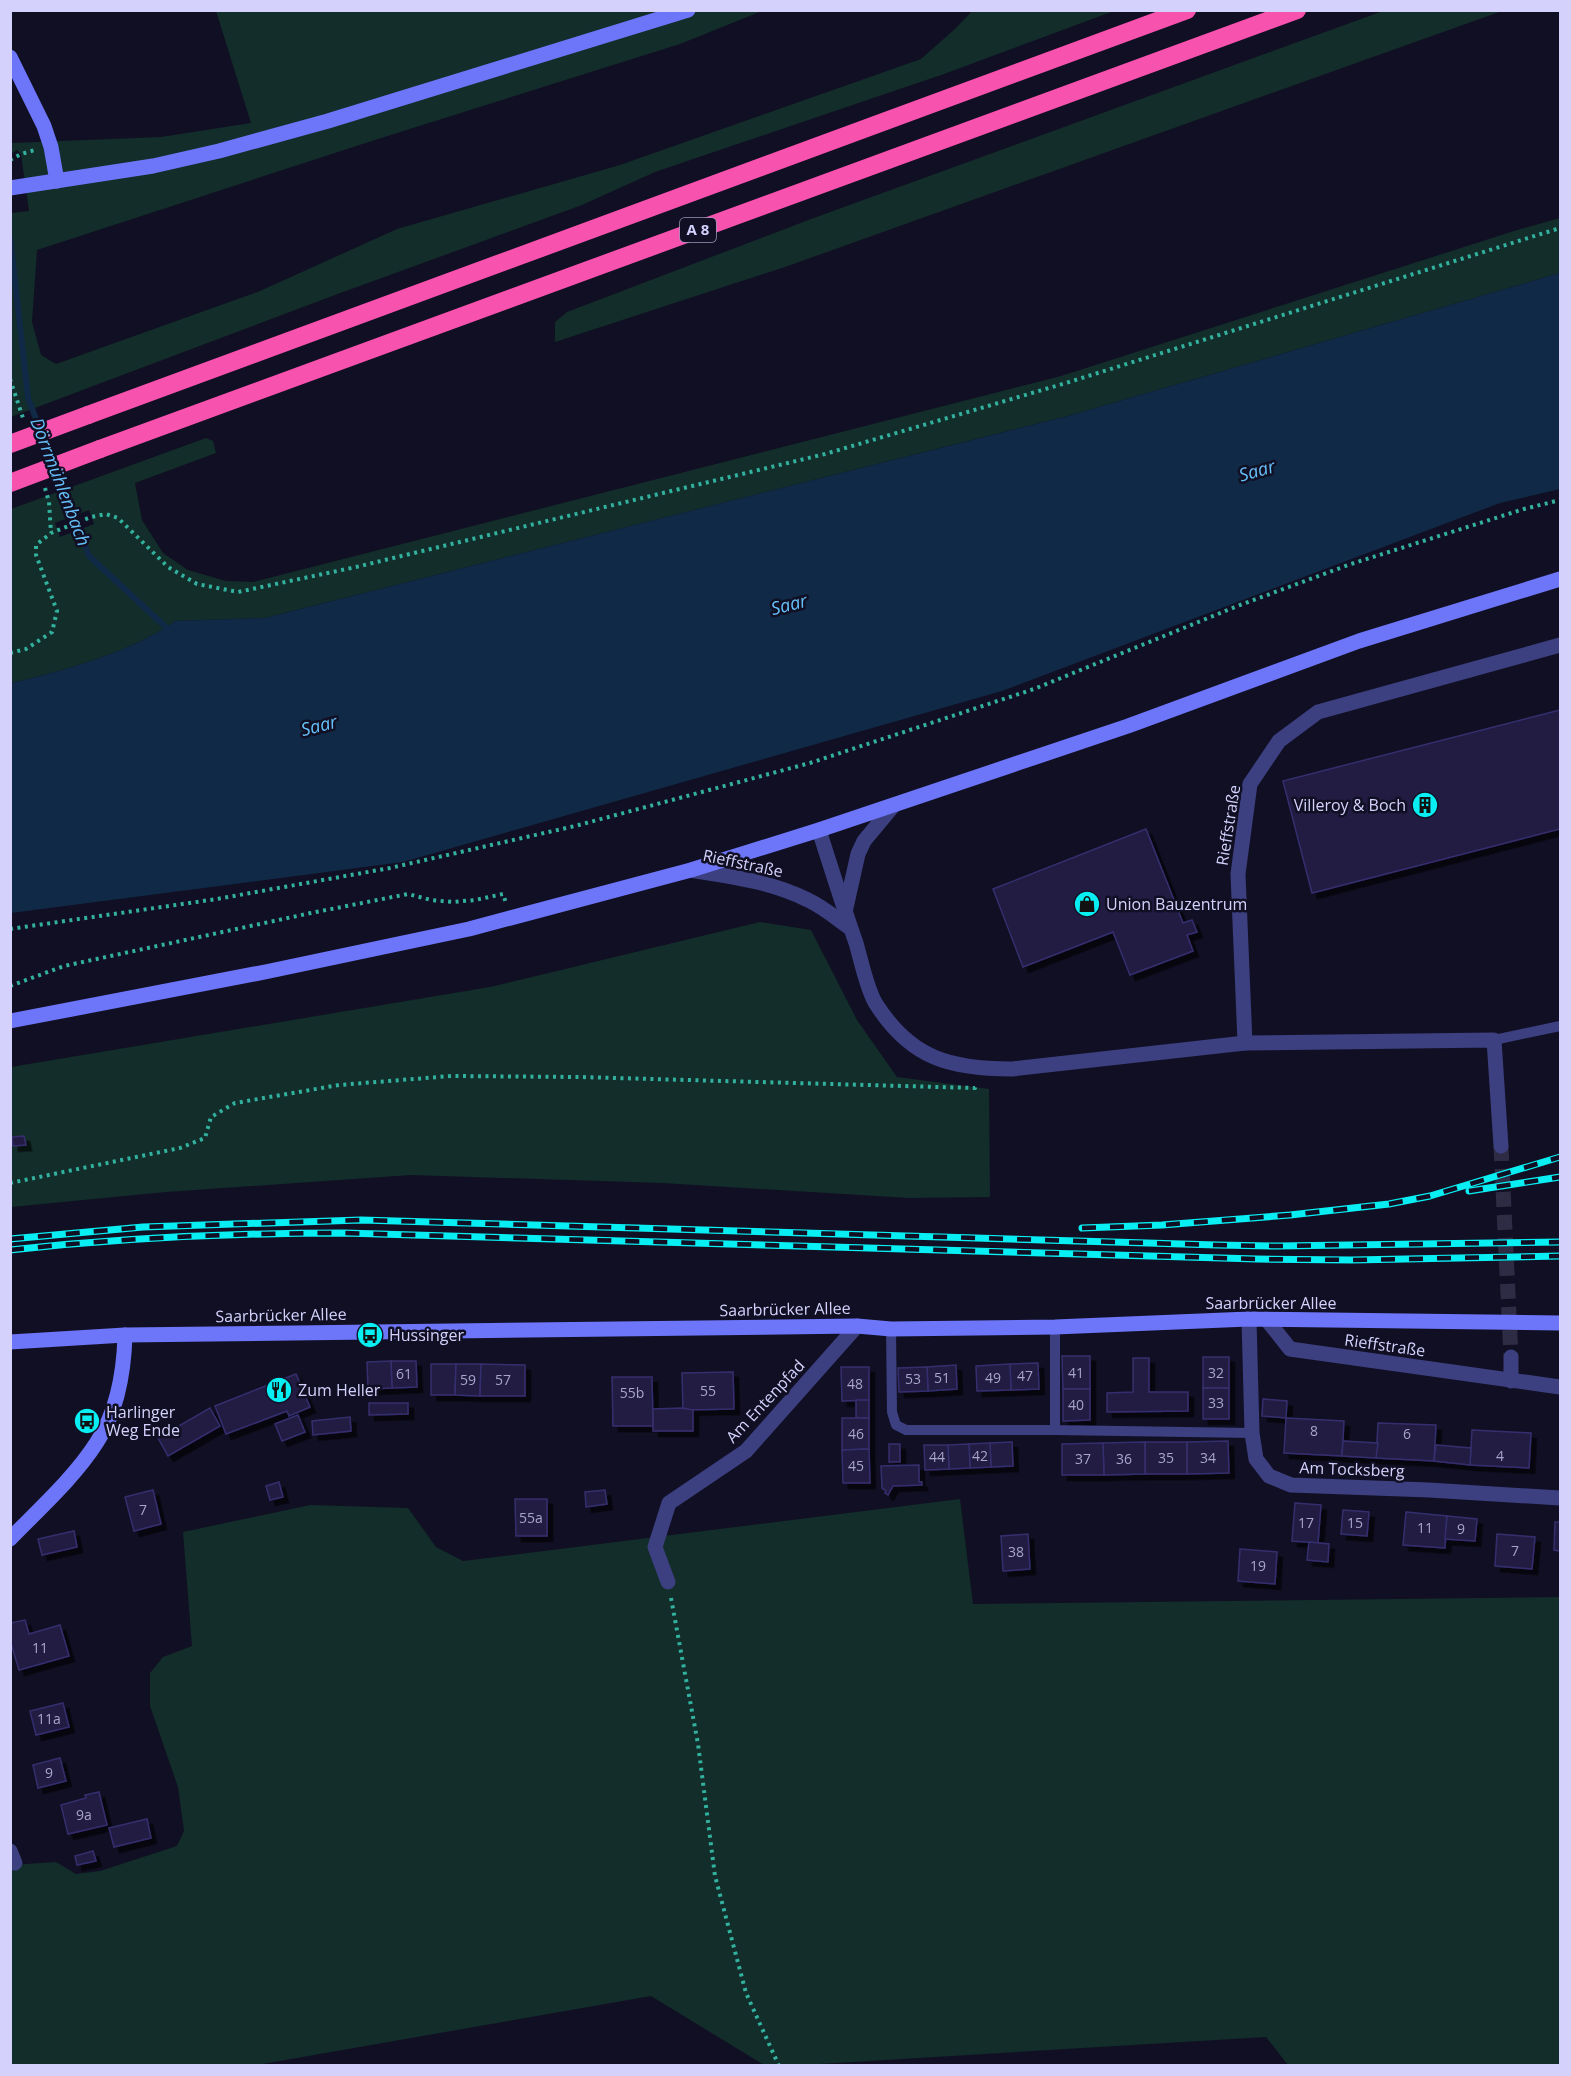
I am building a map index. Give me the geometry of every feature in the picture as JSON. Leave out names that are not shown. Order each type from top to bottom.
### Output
[{"type":"highway","name":"A 8","points":[[10,444],[1187,10]]},
{"type":"highway","name":"A 8","points":[[10,483],[1297,10]]},
{"type":"main road","points":[[18,187],[153,166],[219,151],[328,121],[688,10]]},
{"type":"main road","points":[[10,57],[44,126],[51,147],[57,181]]},
{"type":"main road","points":[[10,1021],[265,972],[469,929],[691,870],[819,830],[1128,726],[1359,641],[1560,579]]},
{"type":"main road","name":"Saarbrücker Allee","points":[[10,1342],[125,1335],[857,1326],[891,1329],[1055,1328],[1249,1319],[1560,1323]]},
{"type":"main road","points":[[10,1539],[72,1474],[98,1441],[111,1413],[120,1385],[125,1335]]},
{"type":"street","name":"Rieffstraße","points":[[1245,1043],[1238,874],[1250,784],[1280,741],[1318,712],[1560,645]]},
{"type":"street","points":[[845,912],[858,854],[864,841],[894,805]]},
{"type":"street","points":[[819,830],[875,1003],[904,1040],[921,1052],[960,1066],[1012,1069],[1245,1043],[1494,1040],[1501,1146]]},
{"type":"street","name":"Rieffstraße","points":[[691,870],[752,880],[793,893],[810,901],[850,928]]},
{"type":"street","name":"Am Tocksberg","points":[[1249,1319],[1252,1433],[1256,1459],[1269,1476],[1291,1485],[1560,1498]]},
{"type":"street","name":"Rieffstraße","points":[[1267,1320],[1290,1349],[1560,1387]]},
{"type":"street","name":"Am Entenpfad","points":[[668,1582],[655,1547],[669,1503],[746,1451],[857,1326]]},
{"type":"street","points":[[1511,1357],[1511,1381]]},
{"type":"lane","points":[[1494,1040],[1560,1026]]},
{"type":"lane","points":[[1055,1328],[1055,1430]]},
{"type":"lane","points":[[891,1329],[892,1412],[896,1425],[906,1431],[1055,1430],[1252,1433]]},
{"type":"path","points":[[10,160],[21,154]]},
{"type":"path","points":[[10,653],[26,649],[52,632],[57,611],[36,555],[36,545],[51,533],[91,517],[106,514],[118,518],[168,567],[197,584],[238,592],[356,567],[825,454],[1066,383],[1560,228]]},
{"type":"path","points":[[10,929],[217,899],[390,868],[575,826],[810,763],[1034,689],[1240,605],[1351,564],[1524,509],[1560,500]]},
{"type":"path","points":[[10,986],[64,966],[408,894],[431,900],[453,902],[503,894],[510,918]]},
{"type":"path","points":[[10,1183],[180,1148],[205,1138],[211,1117],[235,1103],[339,1085],[451,1077],[556,1077],[975,1088],[982,1069]]},
{"type":"path","points":[[668,1582],[698,1744],[715,1876],[746,1993],[779,2066]]},
{"type":"green space","points":[[216,11],[762,11],[680,44],[37,250],[32,322],[41,355],[56,364],[260,291],[397,229],[620,165],[921,59],[972,11],[1114,11],[944,74],[655,172],[582,205],[11,417],[11,213],[29,211],[21,154],[17,150],[11,154],[11,143],[161,137],[251,123]]},
{"type":"green space","points":[[1383,11],[1502,11],[785,267],[555,342],[555,322],[567,312],[811,219]]},
{"type":"green space","points":[[1560,218],[1560,273],[1068,416],[265,618],[175,621],[139,642],[108,655],[60,671],[11,683],[11,509],[206,438],[213,441],[216,453],[135,483],[142,520],[163,553],[188,570],[226,581],[253,582],[1061,376]],"holes":[[[89,510],[94,524],[60,537],[55,523]]]},
{"type":"green space","points":[[760,922],[811,930],[857,1020],[897,1077],[989,1089],[990,1197],[909,1198],[662,1183],[411,1175],[166,1192],[11,1207],[11,1067],[490,987]]},
{"type":"green space","points":[[960,1499],[973,1604],[1560,1597],[1560,2065],[1288,2065],[1266,2037],[803,2065],[764,2065],[651,1996],[257,2065],[11,2066],[11,1865],[56,1862],[76,1874],[100,1871],[177,1846],[184,1831],[178,1787],[150,1706],[150,1673],[163,1657],[192,1646],[183,1532],[310,1505],[408,1508],[436,1547],[463,1561]]},
{"type":"water","name":"Saar","points":[[1560,273],[1560,489],[1500,503],[1002,691],[403,862],[11,913],[11,683],[60,671],[108,655],[139,642],[175,621],[265,618],[1068,416]]},
{"type":"building","name":"Villeroy & Boch","points":[[1560,710],[1560,829],[1312,893],[1283,781]]},
{"type":"building","name":"Union Bauzentrum","points":[[1146,829],[1183,923],[1192,920],[1197,932],[1187,935],[1193,951],[1130,975],[1113,932],[1023,967],[993,889]]},
{"type":"building","points":[[24,1136],[26,1145],[13,1146],[12,1137]]},
{"type":"building","points":[[1062,1356],[1090,1356],[1090,1389],[1063,1389]]},
{"type":"building","points":[[1203,1357],[1229,1357],[1229,1388],[1203,1388]]},
{"type":"building","points":[[1133,1358],[1149,1358],[1149,1392],[1188,1392],[1188,1411],[1107,1412],[1107,1393],[1133,1392]]},
{"type":"building","points":[[391,1361],[416,1361],[417,1387],[392,1388]]},
{"type":"building","points":[[391,1361],[392,1388],[368,1389],[367,1362]]},
{"type":"building","points":[[1038,1363],[1039,1389],[1011,1390],[1010,1364]]},
{"type":"building","points":[[431,1364],[456,1364],[455,1395],[431,1395]]},
{"type":"building","points":[[456,1364],[481,1364],[480,1396],[455,1395]]},
{"type":"building","points":[[481,1364],[525,1365],[525,1396],[480,1396]]},
{"type":"building","points":[[1010,1364],[1011,1390],[977,1391],[976,1366]]},
{"type":"building","points":[[956,1365],[957,1389],[928,1391],[927,1367]]},
{"type":"building","points":[[841,1367],[869,1367],[869,1400],[842,1401]]},
{"type":"building","points":[[927,1367],[928,1391],[899,1392],[898,1368]]},
{"type":"building","points":[[733,1372],[734,1409],[683,1410],[682,1373]]},
{"type":"building","name":"Zum Heller","points":[[296,1374],[310,1407],[289,1416],[287,1411],[226,1434],[215,1406]]},
{"type":"building","points":[[612,1377],[652,1377],[653,1426],[613,1426]]},
{"type":"building","points":[[1203,1388],[1229,1388],[1229,1419],[1203,1419]]},
{"type":"building","points":[[1063,1389],[1090,1389],[1090,1420],[1063,1421]]},
{"type":"building","points":[[1263,1399],[1287,1401],[1286,1418],[1262,1416]]},
{"type":"building","points":[[856,1400],[869,1400],[869,1418],[856,1418]]},
{"type":"building","points":[[369,1403],[408,1403],[408,1414],[369,1415]]},
{"type":"building","points":[[210,1408],[220,1426],[168,1456],[158,1438]]},
{"type":"building","points":[[653,1409],[693,1410],[693,1431],[653,1431]]},
{"type":"building","points":[[298,1415],[305,1432],[282,1441],[275,1424]]},
{"type":"building","points":[[350,1417],[351,1431],[313,1435],[312,1421]]},
{"type":"building","points":[[842,1418],[869,1418],[869,1449],[842,1450]]},
{"type":"building","points":[[1286,1418],[1344,1421],[1342,1456],[1284,1453]]},
{"type":"building","points":[[1378,1423],[1436,1425],[1434,1461],[1376,1458]]},
{"type":"building","points":[[1472,1430],[1531,1433],[1529,1468],[1470,1465]]},
{"type":"building","points":[[1228,1441],[1229,1473],[1187,1474],[1187,1442]]},
{"type":"building","points":[[1343,1441],[1378,1443],[1376,1458],[1342,1456]]},
{"type":"building","points":[[1012,1442],[1013,1466],[991,1467],[990,1443]]},
{"type":"building","points":[[1145,1442],[1187,1442],[1187,1474],[1145,1474]]},
{"type":"building","points":[[1145,1442],[1145,1474],[1104,1475],[1103,1443]]},
{"type":"building","points":[[990,1443],[991,1467],[970,1468],[969,1444]]},
{"type":"building","points":[[1103,1443],[1104,1475],[1062,1475],[1062,1444]]},
{"type":"building","points":[[889,1444],[900,1444],[900,1462],[889,1462]]},
{"type":"building","points":[[969,1444],[970,1468],[949,1469],[948,1445]]},
{"type":"building","points":[[924,1445],[948,1445],[949,1469],[925,1470]]},
{"type":"building","points":[[1436,1445],[1471,1448],[1470,1465],[1434,1461]]},
{"type":"building","points":[[869,1449],[870,1483],[843,1483],[842,1450]]},
{"type":"building","points":[[919,1465],[919,1482],[922,1482],[922,1485],[893,1486],[888,1495],[885,1493],[886,1491],[882,1488],[881,1466]]},
{"type":"building","points":[[279,1482],[283,1497],[270,1500],[266,1486]]},
{"type":"building","points":[[153,1490],[161,1524],[134,1531],[125,1497]]},
{"type":"building","points":[[605,1490],[607,1504],[586,1507],[585,1492]]},
{"type":"building","points":[[515,1499],[547,1499],[547,1536],[516,1536]]},
{"type":"building","points":[[1295,1503],[1321,1505],[1318,1543],[1292,1541]]},
{"type":"building","points":[[1343,1510],[1369,1512],[1367,1536],[1341,1534]]},
{"type":"building","points":[[1406,1512],[1447,1516],[1445,1548],[1403,1545]]},
{"type":"building","points":[[1447,1516],[1477,1519],[1475,1541],[1445,1539]]},
{"type":"building","points":[[1555,1522],[1560,1522],[1560,1551],[1554,1550]]},
{"type":"building","points":[[74,1531],[77,1547],[42,1555],[38,1539]]},
{"type":"building","points":[[1028,1534],[1030,1569],[1003,1571],[1001,1536]]},
{"type":"building","points":[[1497,1534],[1535,1537],[1532,1569],[1495,1566]]},
{"type":"building","points":[[1309,1542],[1329,1544],[1328,1562],[1307,1560]]},
{"type":"building","points":[[1240,1549],[1277,1552],[1275,1584],[1238,1581]]},
{"type":"building","points":[[25,1620],[29,1634],[60,1625],[69,1656],[19,1670],[10,1640],[10,1623]]},
{"type":"building","points":[[63,1703],[69,1727],[36,1735],[30,1711]]},
{"type":"building","points":[[60,1758],[66,1781],[38,1788],[33,1765]]},
{"type":"building","points":[[99,1792],[107,1825],[68,1834],[61,1805]]},
{"type":"building","points":[[147,1819],[151,1838],[114,1847],[109,1828]]},
{"type":"building","points":[[93,1851],[96,1861],[77,1865],[75,1856]]},
{"type":"waterway","name":"Dörrmühlenbach","points":[[10,237],[28,398],[89,556],[171,632]]},
{"type":"tunnel","points":[[1501,1146],[1511,1357]]},
{"type":"railway","points":[[1082,1228],[1162,1225],[1290,1215],[1389,1204],[1430,1196],[1560,1157]]},
{"type":"railway","points":[[1469,1191],[1560,1177]]},
{"type":"railway","points":[[10,1239],[143,1227],[361,1220],[1217,1245],[1560,1242]]},
{"type":"railway","points":[[10,1250],[177,1237],[344,1233],[1257,1259],[1352,1260],[1560,1256]]},
{"type":"place","name":"Villeroy & Boch","points":[[1425,805]]},
{"type":"place","name":"Union Bauzentrum","points":[[1087,904]]},
{"type":"place","name":"Hussinger","points":[[370,1335]]},
{"type":"place","name":"Zum Heller","points":[[279,1390]]},
{"type":"place","name":"Harlinger Weg Ende","points":[[87,1421]]}]
